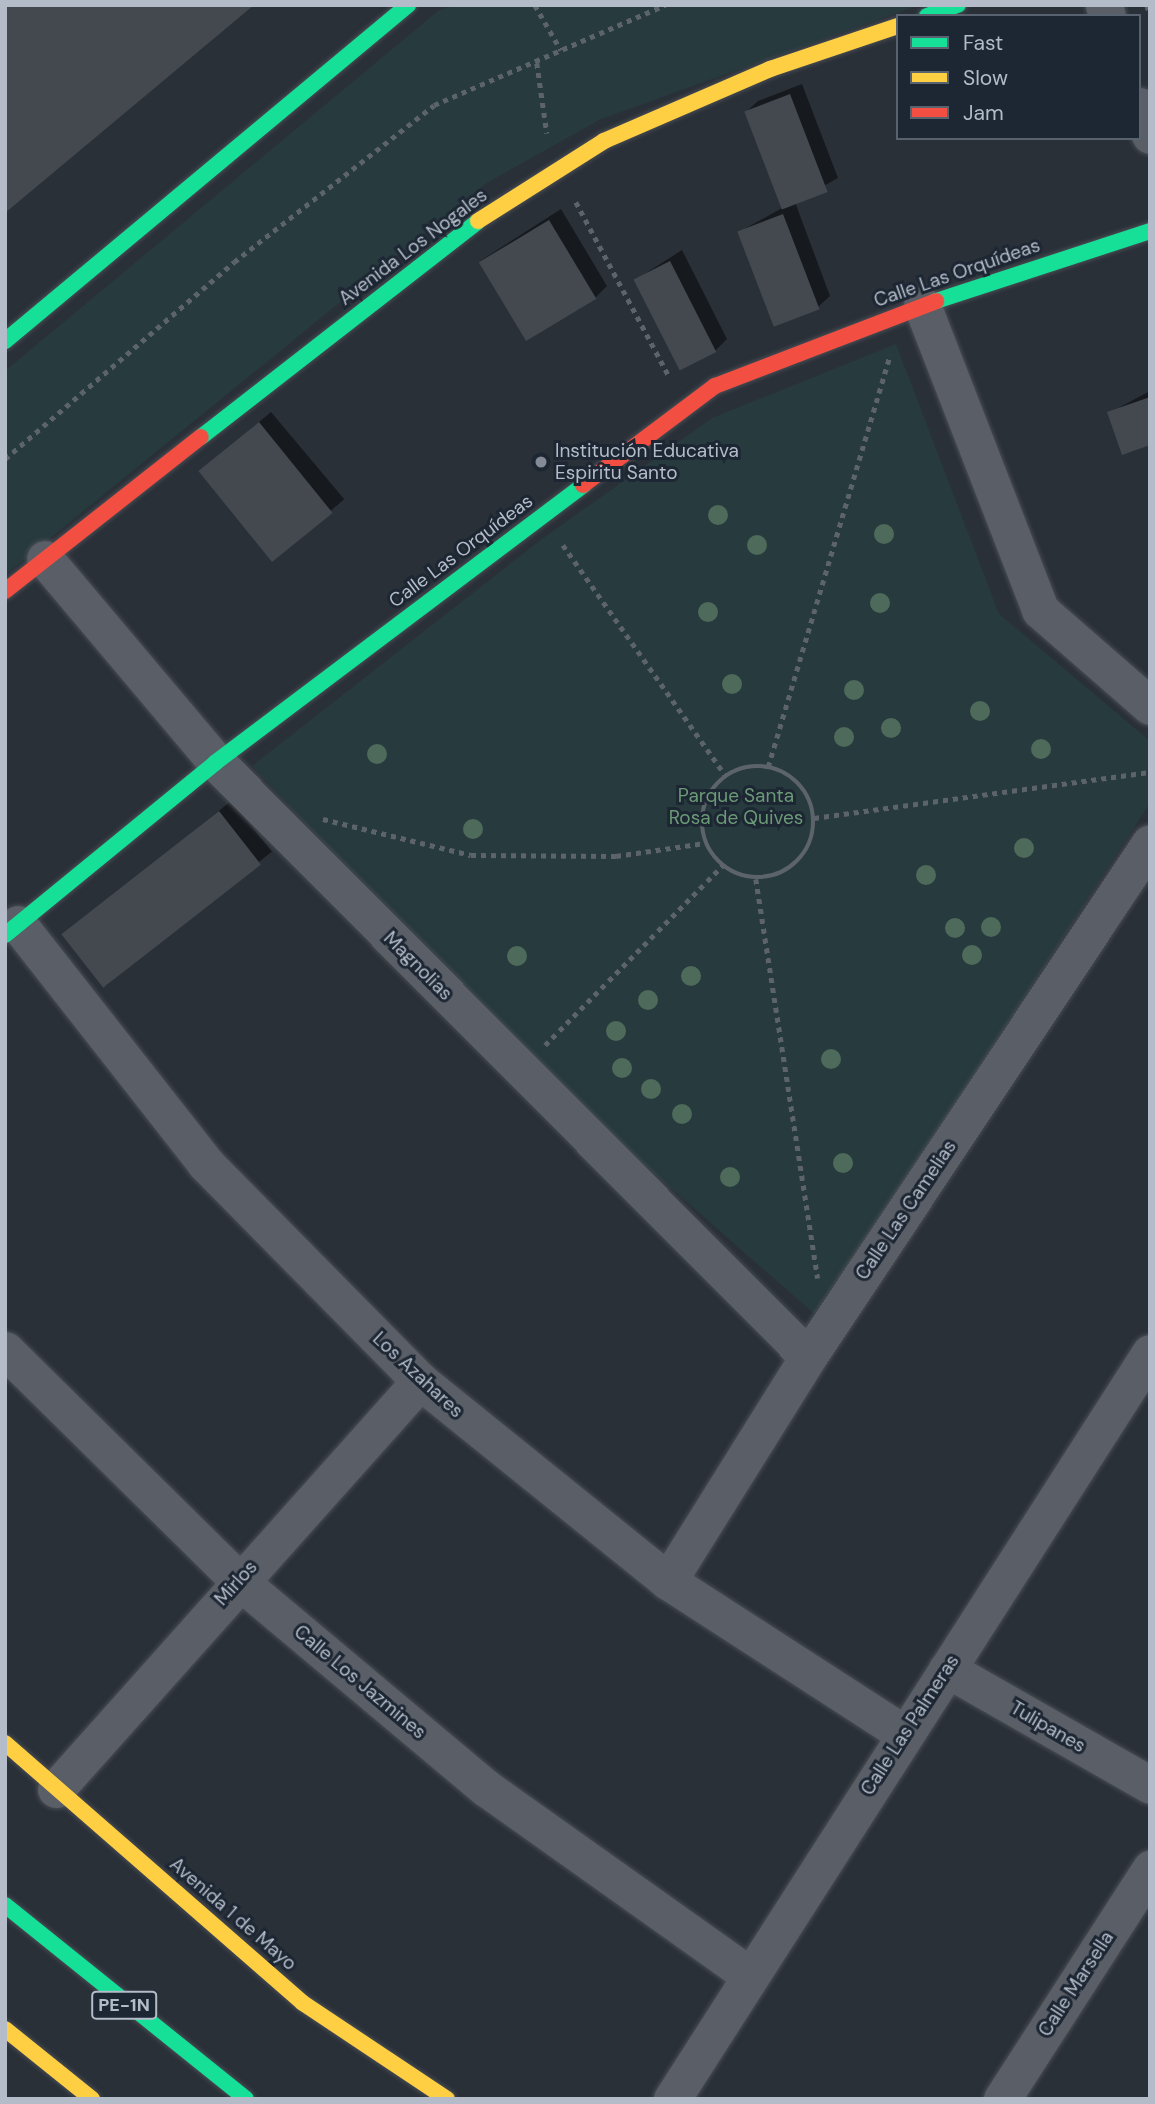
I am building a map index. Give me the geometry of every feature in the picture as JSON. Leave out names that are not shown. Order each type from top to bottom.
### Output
[{"type":"main road","points":[[5,341],[408,5]]},
{"type":"main road","points":[[933,14],[958,5]]},
{"type":"main road","name":"Avenida Los Nogales","points":[[5,591],[482,218],[604,141],[757,74],[896,27]]},
{"type":"main road","name":"Calle Las Orquídeas","points":[[11,929],[216,762],[716,386],[913,308],[1150,231]]},
{"type":"main road","name":"Avenida 1 de Mayo","points":[[5,1743],[303,2003],[447,2099]]},
{"type":"main road","name":"PE-1N","points":[[5,1905],[246,2099]]},
{"type":"main road","points":[[5,2029],[92,2099]]},
{"type":"street","points":[[1141,111],[1150,135]]},
{"type":"street","points":[[913,308],[1040,610],[1150,706]]},
{"type":"street","name":"Magnolias","points":[[45,559],[216,762],[521,1069],[816,1344]]},
{"type":"street","name":"Calle Las Camelias","points":[[667,1581],[816,1344],[1150,843]]},
{"type":"street","name":"Los Azahares","points":[[11,929],[206,1164],[420,1381],[667,1581],[903,1733]]},
{"type":"street","name":"Calle Los Jazmines","points":[[5,1350],[238,1580],[486,1788],[749,1975]]},
{"type":"street","name":"Calle Las Palmeras","points":[[672,2099],[903,1733],[1150,1353]]},
{"type":"street","name":"Mirlos","points":[[56,1789],[238,1580],[420,1381]]},
{"type":"street","name":"Tulipanes","points":[[947,1669],[1150,1784]]},
{"type":"street","name":"Calle Marsella","points":[[1002,2099],[1147,1880]]},
{"type":"path","points":[[535,5],[561,50]]},
{"type":"path","points":[[5,459],[234,262],[434,105],[664,5]]},
{"type":"path","points":[[1147,5],[1150,15]]},
{"type":"path","points":[[537,62],[544,121],[558,170],[686,408]]},
{"type":"path","points":[[768,767],[913,308]]},
{"type":"path","points":[[556,536],[726,776]]},
{"type":"path","points":[[768,767],[800,784],[814,818],[805,854],[775,876],[757,879],[722,866],[705,843],[706,799],[726,776],[768,767]]},
{"type":"path","points":[[814,818],[1150,772]]},
{"type":"path","points":[[311,815],[471,855],[616,856],[705,843]]},
{"type":"path","points":[[521,1069],[722,866]]},
{"type":"path","points":[[757,879],[816,1344]]},
{"type":"green space","points":[[454,5],[919,5],[601,119],[485,184],[5,575],[5,371],[438,11]]},
{"type":"green space","name":"Parque Santa Rosa de Quives","points":[[896,344],[999,614],[1150,741],[1150,803],[818,1317],[534,1068],[252,766],[542,539],[712,418]]},
{"type":"building","points":[[5,5],[254,5],[5,213]]},
{"type":"building","points":[[790,94],[828,192],[782,210],[744,112]]},
{"type":"building","points":[[783,214],[820,309],[774,327],[737,232]]},
{"type":"building","points":[[549,220],[596,299],[526,341],[479,262]]},
{"type":"building","points":[[670,261],[716,352],[680,370],[633,280]]},
{"type":"building","points":[[1150,397],[1150,445],[1122,455],[1107,412]]},
{"type":"building","points":[[259,422],[333,513],[272,562],[198,471]]},
{"type":"building","points":[[219,811],[261,865],[103,988],[61,934]]},
{"type":"traffic: fast","points":[[5,341],[408,5]]},
{"type":"traffic: fast","points":[[933,14],[958,5]]},
{"type":"traffic: fast","points":[[201,437],[478,221]]},
{"type":"traffic: fast","points":[[936,301],[1150,231]]},
{"type":"traffic: fast","points":[[5,935],[216,762],[583,485]]},
{"type":"traffic: fast","points":[[5,1905],[246,2099]]},
{"type":"traffic: slow","points":[[478,221],[604,141],[770,69],[896,27]]},
{"type":"traffic: slow","points":[[5,1743],[303,2003],[447,2099]]},
{"type":"traffic: slow","points":[[5,2029],[92,2099]]},
{"type":"traffic: jam","points":[[583,485],[715,386],[936,301]]},
{"type":"traffic: jam","points":[[5,591],[201,437]]},
{"type":"place","name":"Institución Educativa Espiritu Santo","points":[[541,462]]}]
